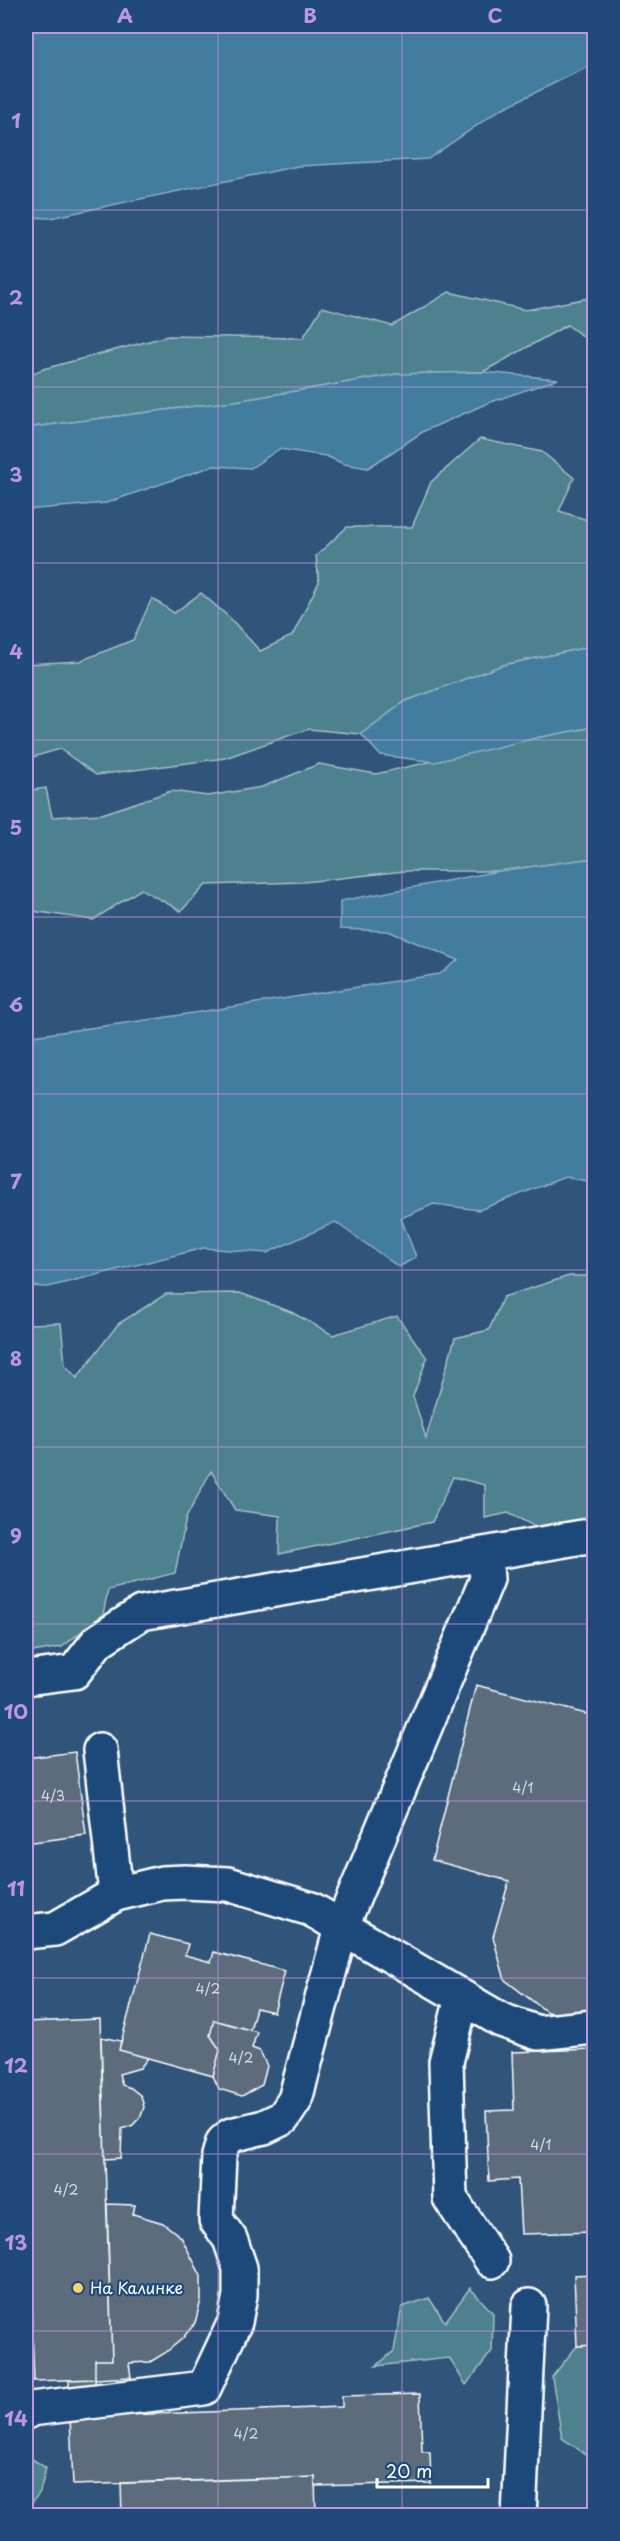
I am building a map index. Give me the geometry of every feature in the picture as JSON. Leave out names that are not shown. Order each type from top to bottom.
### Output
[{"type":"lane","points":[[26,1678],[74,1672],[98,1641],[141,1613],[594,1535]]},
{"type":"lane","points":[[26,2412],[31,2409],[204,2388],[235,2322],[240,2295],[240,2268],[230,2239],[216,2220],[219,2156],[223,2142],[231,2135],[264,2127],[283,2118],[295,2100],[341,1928],[487,1579],[485,1554]]},
{"type":"lane","points":[[100,1750],[116,1894]]},
{"type":"lane","points":[[26,1932],[55,1929],[116,1894],[162,1884],[185,1882],[228,1884],[311,1909],[501,2020],[538,2033],[594,2027]]},
{"type":"lane","points":[[462,1998],[446,2062],[450,2199],[492,2261]]},
{"type":"lane","points":[[519,2516],[529,2306]]},
{"type":"green space","points":[[449,292],[526,310],[594,297],[594,344],[567,325],[483,372],[397,374],[242,400],[26,428],[26,376],[43,369],[168,336],[303,338],[322,307],[392,326]]},
{"type":"green space","points":[[480,439],[542,452],[574,478],[559,511],[594,522],[594,646],[503,665],[406,701],[361,734],[308,729],[225,758],[96,775],[60,749],[26,759],[26,664],[80,661],[133,640],[152,598],[174,613],[201,593],[230,618],[260,651],[292,636],[319,582],[316,556],[347,527],[412,527],[431,482]]},
{"type":"green space","points":[[594,727],[594,858],[499,871],[405,871],[304,882],[206,885],[181,911],[141,889],[93,920],[26,910],[26,791],[46,788],[52,817],[102,814],[171,791],[208,796],[262,787],[319,764],[376,774]]},
{"type":"green space","points":[[569,1276],[594,1276],[594,1520],[538,1528],[508,1513],[485,1518],[485,1485],[453,1477],[432,1522],[279,1554],[280,1516],[235,1510],[211,1471],[186,1518],[175,1573],[108,1590],[103,1614],[62,1647],[26,1653],[27,1324],[61,1323],[65,1365],[77,1378],[118,1324],[166,1294],[240,1293],[291,1312],[333,1335],[397,1316],[427,1358],[413,1396],[426,1438],[455,1338],[489,1330],[503,1297]]},
{"type":"green space","points":[[470,2288],[493,2313],[492,2351],[466,2385],[449,2358],[376,2366],[394,2351],[402,2307],[429,2298],[445,2322]]},
{"type":"green space","points":[[594,2345],[594,2460],[562,2438],[552,2377],[577,2346]]},
{"type":"green space","points":[[26,2455],[46,2468],[40,2492],[26,2510]]},
{"type":"water","points":[[26,26],[594,26],[594,64],[501,109],[428,159],[298,166],[50,218],[26,217]]},
{"type":"water","points":[[483,372],[558,379],[488,403],[424,431],[368,468],[344,464],[326,456],[279,449],[251,468],[213,466],[106,503],[26,510],[26,428],[242,400],[397,374]]},
{"type":"water","points":[[594,646],[594,727],[540,737],[435,762],[380,755],[361,734],[406,701],[503,665]]},
{"type":"water","points":[[594,858],[594,1182],[565,1177],[479,1210],[434,1204],[401,1218],[416,1257],[399,1267],[335,1222],[267,1253],[204,1248],[48,1287],[26,1286],[26,1037],[440,974],[458,960],[388,931],[340,929],[340,901],[499,871]]},
{"type":"building","points":[[476,1685],[594,1716],[594,1934],[589,1933],[594,1944],[594,2014],[569,2017],[547,2012],[505,1980],[493,1937],[509,1881],[432,1860]]},
{"type":"building","points":[[75,1752],[86,1835],[26,1843],[26,1758]]},
{"type":"building","points":[[150,1934],[188,1944],[185,1955],[211,1962],[214,1952],[285,1971],[274,2012],[256,2008],[250,2030],[214,2020],[210,2035],[220,2050],[213,2076],[119,2050]]},
{"type":"building","points":[[100,2019],[112,2360],[95,2360],[95,2379],[34,2381],[28,2228],[26,2228],[26,2022]]},
{"type":"building","points":[[214,2020],[257,2032],[252,2048],[260,2051],[267,2066],[262,2085],[242,2096],[219,2089],[213,2076],[220,2050],[210,2035]]},
{"type":"building","points":[[101,2037],[121,2041],[119,2050],[148,2058],[140,2068],[119,2074],[122,2085],[131,2088],[141,2096],[144,2107],[141,2116],[133,2125],[122,2129],[121,2158],[105,2159]]},
{"type":"building","points":[[594,2049],[594,2232],[521,2234],[518,2179],[489,2181],[486,2111],[514,2110],[512,2052]]},
{"type":"building","points":[[107,2204],[135,2205],[133,2214],[163,2223],[181,2237],[201,2276],[201,2300],[195,2323],[182,2339],[165,2353],[150,2362],[129,2363],[131,2377],[95,2379],[95,2360],[112,2360]]},
{"type":"building","points":[[26,2254],[29,2257],[34,2381],[26,2382]]},
{"type":"building","points":[[594,2274],[594,2345],[577,2346],[574,2275]]},
{"type":"building","points":[[95,2379],[96,2416],[70,2417],[69,2380]]},
{"type":"building","points":[[420,2394],[422,2452],[430,2452],[431,2483],[315,2486],[315,2477],[73,2485],[70,2417],[342,2407],[342,2396]]},
{"type":"building","points":[[315,2477],[316,2516],[122,2516],[121,2483]]},
{"type":"place","name":"На Калинке","points":[[78,2288]]}]
